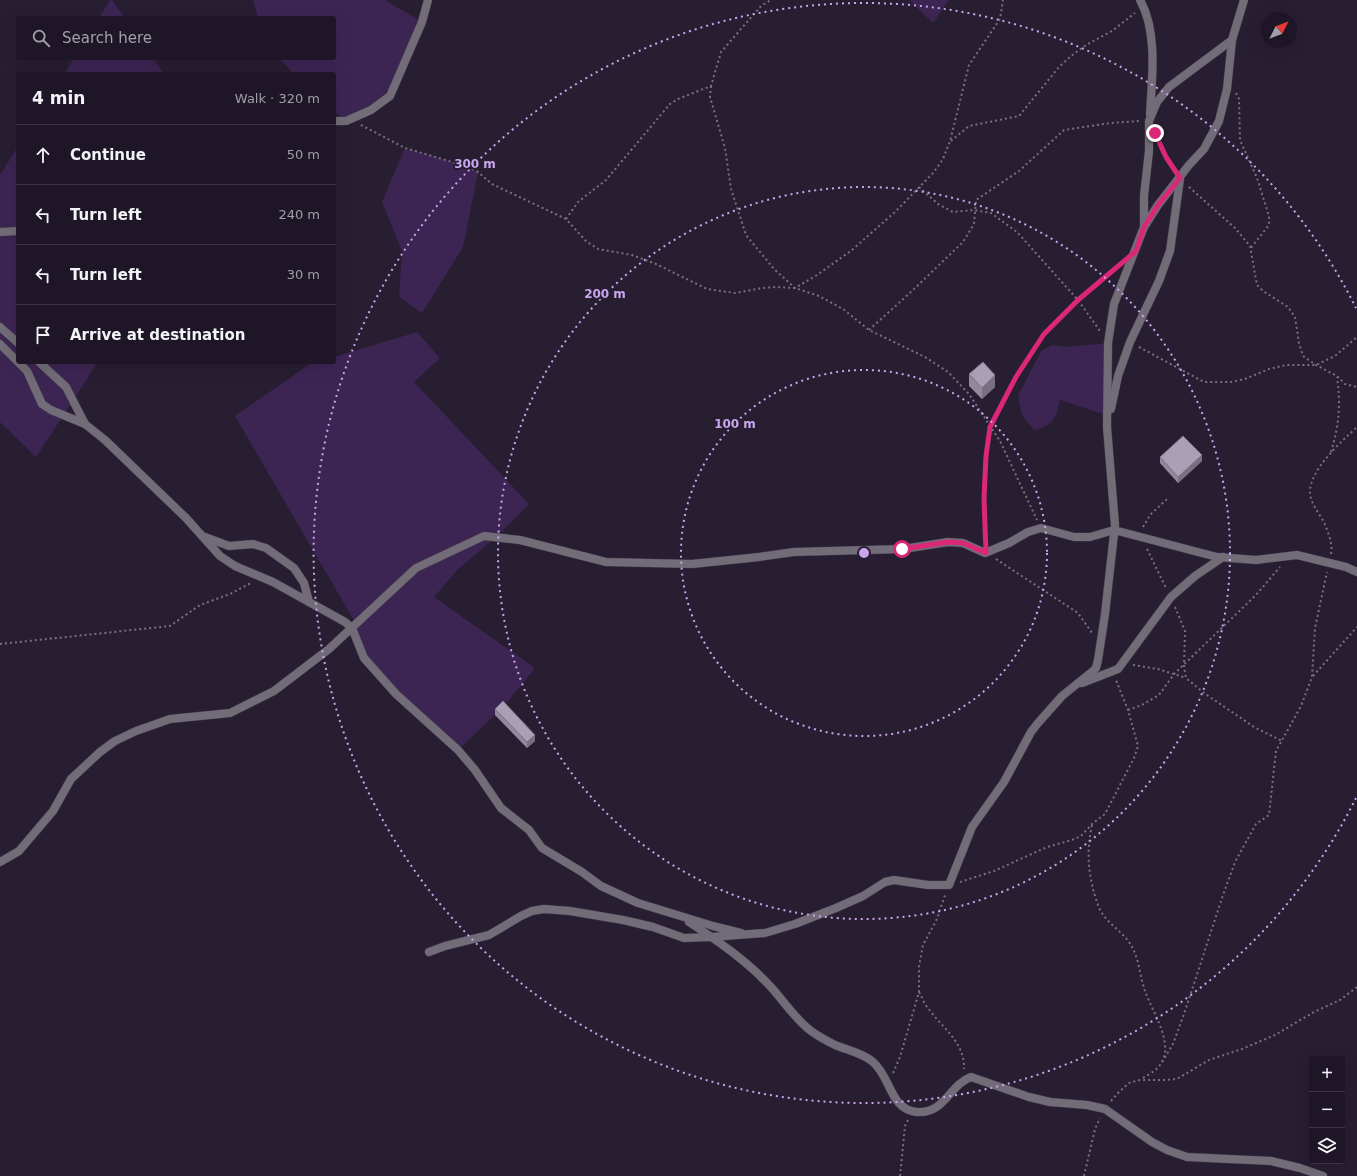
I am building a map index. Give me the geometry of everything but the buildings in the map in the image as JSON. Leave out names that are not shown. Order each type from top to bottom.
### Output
[{"type":"street","points":[[336,120],[346,121],[371,110],[390,96],[422,22],[428,0]]},
{"type":"street","points":[[429,952],[445,946],[489,935],[521,916],[532,911],[544,909],[570,911],[623,920],[653,927],[684,938],[712,938],[765,933],[795,924],[863,896],[885,882],[894,880],[928,885],[949,885],[972,827],[1004,782],[1031,732],[1062,696],[1096,668],[1105,614],[1114,530],[1107,427],[1108,342],[1114,304],[1144,227],[1158,205],[1204,149],[1219,121],[1227,89],[1232,40],[1244,0]]},
{"type":"street","points":[[1142,4],[1150,34],[1152,74],[1149,121],[1150,151],[1144,196],[1144,227]]},
{"type":"street","points":[[1149,121],[1157,102],[1169,87],[1232,40]]},
{"type":"street","points":[[1107,427],[1118,376],[1130,342],[1159,281],[1170,251],[1180,178]]},
{"type":"street","points":[[0,232],[16,231]]},
{"type":"street","points":[[0,327],[16,341]]},
{"type":"street","points":[[0,344],[16,360]]},
{"type":"street","points":[[20,364],[27,371],[42,404],[51,410],[85,424],[139,472],[186,518],[220,556],[235,566],[273,582],[345,622],[352,628],[364,658],[396,694],[458,750],[475,770],[501,808],[529,830],[542,848],[582,872],[601,886],[638,903],[682,917],[748,934]]},
{"type":"street","points":[[41,364],[66,387],[85,424]]},
{"type":"street","points":[[0,862],[19,851],[53,811],[71,778],[100,752],[115,741],[136,731],[170,719],[230,713],[274,691],[329,650],[416,568],[484,536],[520,540],[606,562],[692,564],[794,552],[902,549],[948,542],[963,543],[986,553],[1009,543],[1028,532],[1041,528],[1074,537],[1090,537],[1114,530],[1223,557],[1256,560],[1297,555],[1357,572]]},
{"type":"street","points":[[203,536],[230,546],[253,544],[266,548],[294,568],[304,584],[309,602]]},
{"type":"street","points":[[1074,686],[1118,669],[1171,598],[1195,576],[1223,557]]},
{"type":"street","points":[[682,917],[755,971],[771,986],[793,1014],[812,1031],[834,1044],[873,1061],[889,1084],[895,1100],[908,1110],[919,1112],[937,1108],[964,1080],[971,1077],[1029,1097],[1050,1102],[1087,1105],[1104,1109],[1152,1142],[1167,1150],[1187,1157],[1271,1161],[1300,1168],[1323,1176]]},
{"type":"path","points":[[771,0],[761,6],[721,52],[711,86],[710,97],[725,148],[731,189],[746,235],[774,269],[795,288]]},
{"type":"path","points":[[795,288],[817,275],[852,250],[895,212],[934,172],[943,159],[950,142],[969,65],[1000,19],[1003,0]]},
{"type":"path","points":[[950,142],[969,126],[1019,116],[1059,67],[1071,56],[1086,45],[1112,31],[1142,4]]},
{"type":"path","points":[[1228,76],[1239,99],[1240,140],[1257,178],[1269,216],[1269,225],[1250,249]]},
{"type":"path","points":[[566,219],[578,202],[606,180],[670,104],[678,99],[711,86]]},
{"type":"path","points":[[346,121],[357,123],[405,148],[478,172],[492,184],[566,219],[586,241],[598,249],[632,256],[656,264],[706,289],[735,293],[762,288],[795,288],[819,296],[843,309],[869,330],[925,357],[948,372],[969,394],[1000,441],[1041,528]]},
{"type":"path","points":[[869,330],[912,292],[963,242],[974,224],[976,200],[1019,171],[1064,130],[1111,123],[1149,121]]},
{"type":"path","points":[[1158,139],[1166,157],[1180,178],[1235,228],[1245,240],[1250,249],[1257,285],[1263,291],[1288,307],[1295,317],[1299,343],[1303,356],[1337,376],[1345,384],[1357,387]]},
{"type":"path","points":[[919,187],[938,204],[953,212],[974,210],[991,213],[1017,232],[1078,300],[1108,342]]},
{"type":"path","points":[[1100,648],[1089,627],[1078,613],[986,553],[984,498],[986,456],[990,427],[1016,377],[1044,334],[1078,300],[1118,266]]},
{"type":"path","points":[[1130,342],[1204,382],[1231,382],[1245,379],[1270,369],[1286,365],[1316,365],[1335,356],[1357,337]]},
{"type":"path","points":[[1330,453],[1337,434],[1339,414],[1340,394],[1337,376]]},
{"type":"path","points":[[1084,1176],[1095,1129],[1104,1109],[1119,1092],[1130,1083],[1140,1080],[1156,1070],[1173,1044],[1235,862],[1256,824],[1269,815],[1276,751],[1301,706],[1312,677],[1315,628],[1333,547],[1324,523],[1314,506],[1310,493],[1313,478],[1330,453],[1357,427]]},
{"type":"path","points":[[1167,498],[1150,515],[1137,536],[1150,555],[1185,631],[1184,664],[1186,678]]},
{"type":"path","points":[[1128,710],[1142,705],[1159,694],[1174,674],[1256,595],[1278,568],[1285,565]]},
{"type":"path","points":[[0,644],[170,626],[200,605],[230,594],[262,577]]},
{"type":"path","points":[[1312,677],[1357,627]]},
{"type":"path","points":[[1123,663],[1158,669],[1186,678],[1204,693],[1254,727],[1282,741]]},
{"type":"path","points":[[889,1084],[900,1057],[919,992],[919,966],[923,945],[937,919],[949,885],[994,870],[1047,846],[1072,840],[1081,836],[1092,823],[1105,814],[1109,808],[1138,746],[1128,710],[1112,672]]},
{"type":"path","points":[[1092,823],[1088,844],[1089,870],[1098,907],[1107,920],[1125,936],[1133,948],[1145,991],[1161,1028],[1165,1051],[1162,1062]]},
{"type":"path","points":[[1140,1080],[1166,1080],[1177,1078],[1209,1060],[1242,1049],[1274,1035],[1314,1012],[1340,1000],[1357,987]]},
{"type":"path","points":[[919,992],[928,1008],[951,1034],[961,1049],[965,1064],[964,1080]]},
{"type":"path","points":[[900,1176],[905,1126],[912,1111]]},
{"type":"shaded area","points":[[110,0],[112,0],[124,16],[100,16]]},
{"type":"shaded area","points":[[253,0],[385,0],[422,22],[390,96],[346,121],[336,113],[336,72],[292,72],[281,60],[336,60],[336,16],[257,16]]},
{"type":"shaded area","points":[[909,0],[949,0],[933,23]]},
{"type":"shaded area","points":[[73,60],[154,60],[163,72],[65,72]]},
{"type":"shaded area","points":[[405,148],[466,166],[478,172],[463,247],[422,313],[399,297],[402,251],[382,202]]},
{"type":"shaded area","points":[[16,149],[16,364],[97,364],[36,457],[0,422],[0,175]]},
{"type":"shaded area","points":[[417,332],[440,358],[414,382],[529,504],[495,538],[458,569],[434,597],[535,668],[503,707],[458,750],[364,658],[356,639],[356,624],[235,416],[310,364],[336,364],[336,356]]},
{"type":"shaded area","points":[[1108,343],[1107,415],[1060,400],[1053,420],[1046,426],[1034,430],[1022,415],[1018,396],[1041,351],[1052,345],[1066,347]]},
{"type":"route","points":[[902,549],[948,542],[963,543],[986,553],[984,498],[986,456],[990,427],[1016,377],[1044,334],[1078,300],[1136,251],[1144,227],[1158,205],[1180,178],[1166,157],[1155,133]]}]
